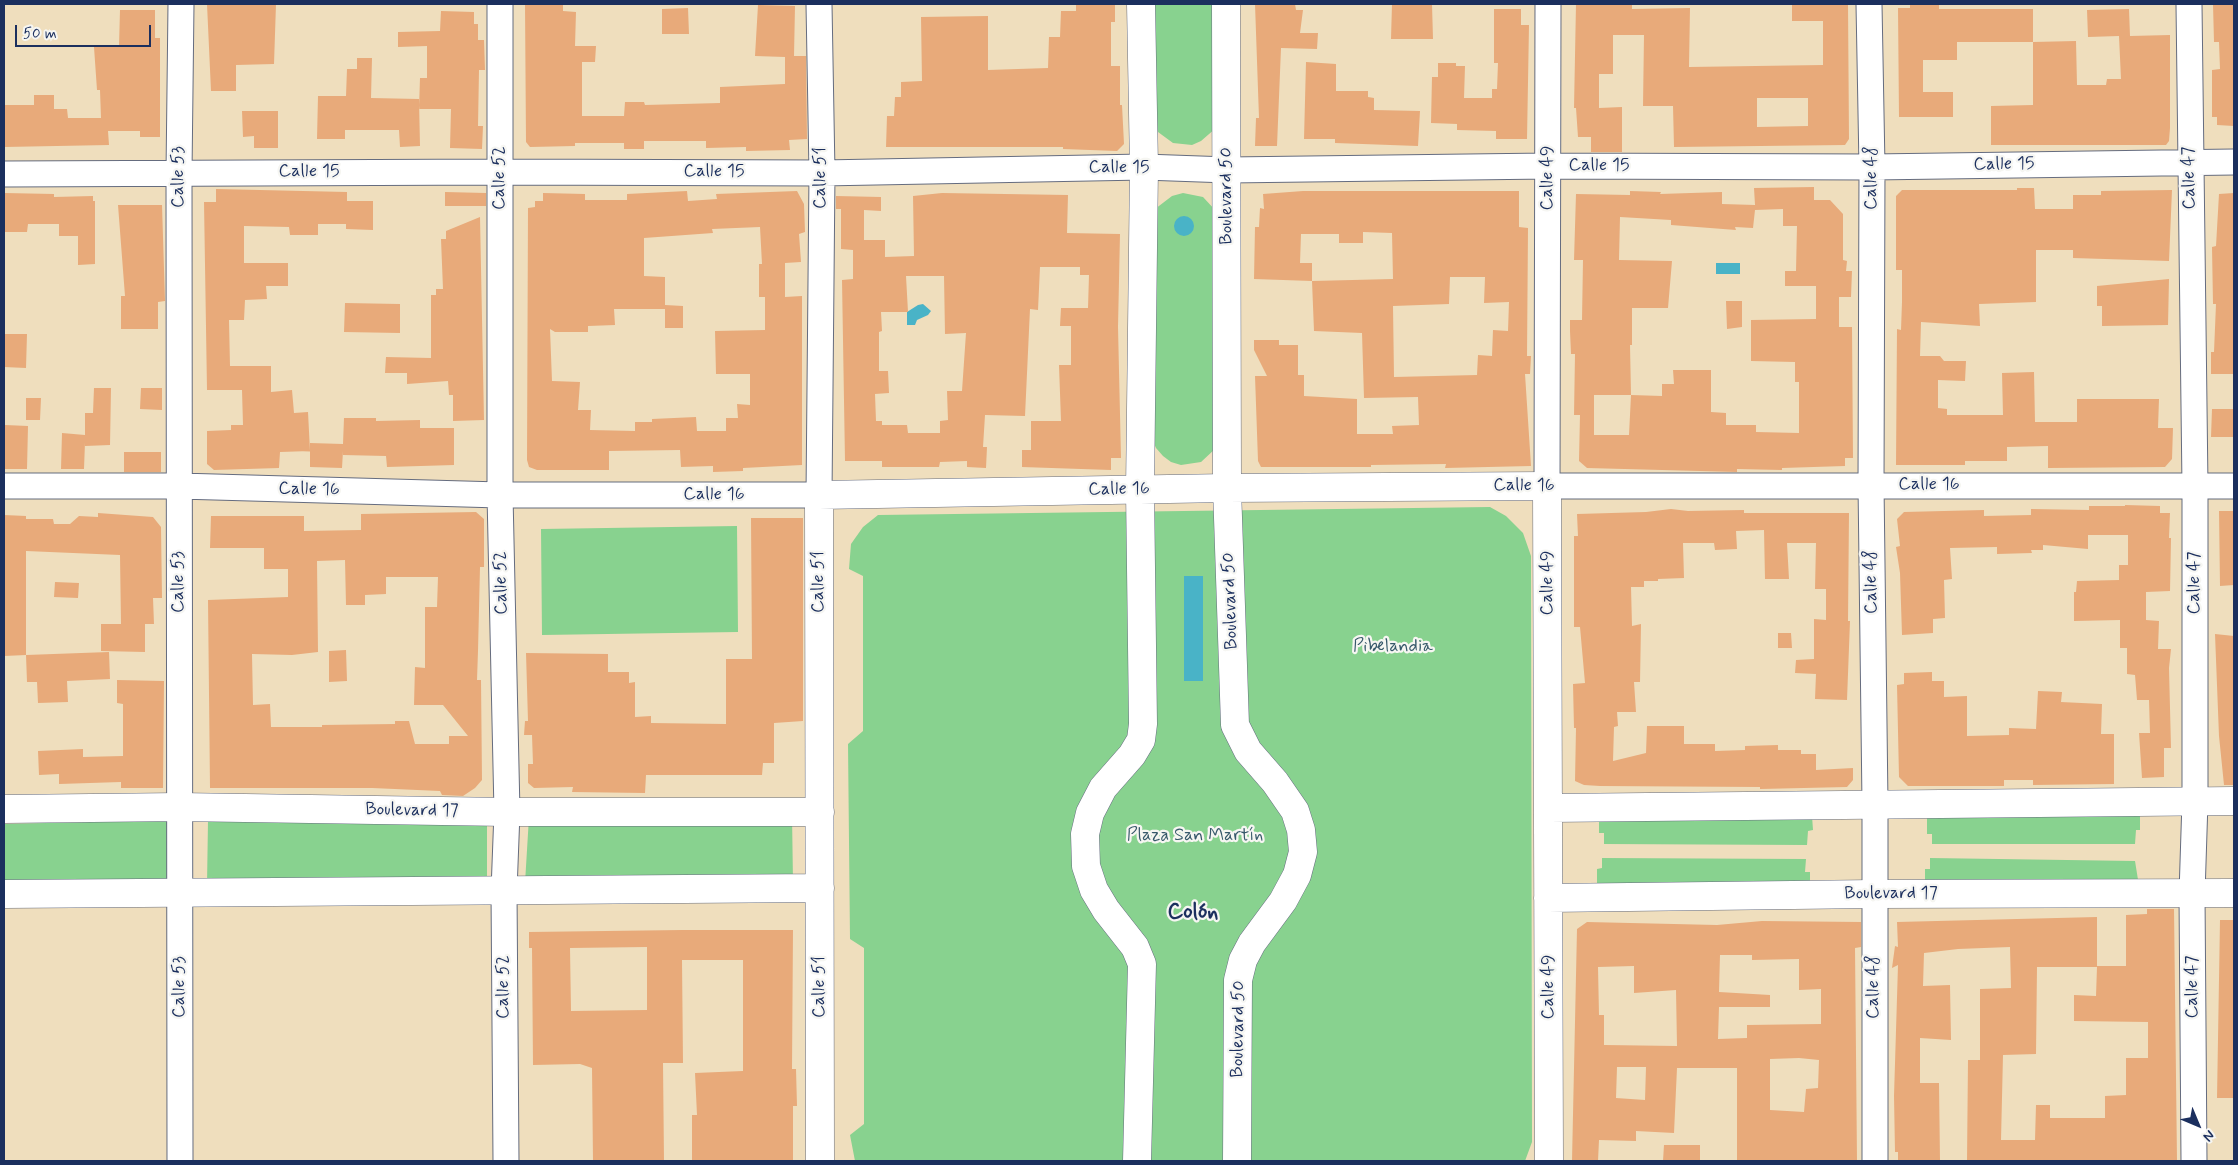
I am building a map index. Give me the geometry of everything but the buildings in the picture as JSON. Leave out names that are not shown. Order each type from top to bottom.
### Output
[{"type":"main road","points":[[1137,1161],[1142,964],[1136,947],[1106,910],[1094,890],[1086,866],[1085,834],[1090,813],[1103,788],[1132,756],[1141,740],[1143,714],[1140,490],[1144,167],[1141,4]]},
{"type":"main road","name":"Boulevard 50","points":[[1226,4],[1228,170],[1227,488],[1235,725],[1248,751],[1275,782],[1295,811],[1301,830],[1303,852],[1297,875],[1283,901],[1252,943],[1243,960],[1238,980],[1237,1161]]},
{"type":"main road","name":"Calle 16","points":[[818,495],[1227,488],[1547,486]]},
{"type":"main road","name":"Calle 49","points":[[1547,486],[1550,808],[1548,898],[1549,1161]]},
{"type":"main road","name":"Calle 51","points":[[818,495],[820,1161]]},
{"type":"main road","points":[[1550,808],[2234,800]]},
{"type":"main road","name":"Boulevard 17","points":[[4,809],[179,808],[506,812],[820,812]]},
{"type":"main road","points":[[4,894],[820,888]]},
{"type":"main road","name":"Boulevard 17","points":[[1548,898],[1874,894],[2234,893]]},
{"type":"street","name":"Calle 53","points":[[180,1161],[179,173],[181,4]]},
{"type":"street","name":"Calle 52","points":[[500,4],[500,495],[506,812],[504,891],[506,1161]]},
{"type":"street","name":"Calle 51","points":[[818,495],[822,173],[819,4]]},
{"type":"street","name":"Calle 49","points":[[1547,486],[1548,4]]},
{"type":"street","name":"Calle 48","points":[[1870,4],[1872,167],[1870,484],[1875,804],[1875,1161]]},
{"type":"street","name":"Calle 47","points":[[2189,4],[2195,486],[2196,801],[2192,894],[2194,1161]]},
{"type":"street","name":"Calle 15","points":[[4,174],[822,173],[1144,167],[1228,170],[1548,166],[1872,167],[2234,162]]},
{"type":"street","name":"Calle 16","points":[[1547,486],[1870,484],[2234,486]]},
{"type":"street","name":"Calle 16","points":[[4,486],[179,486],[500,495],[818,495]]},
{"type":"green space","points":[[1150,4],[1219,4],[1216,128],[1201,141],[1192,145],[1173,143],[1158,132],[1154,124]]},
{"type":"green space","points":[[1183,193],[1203,197],[1216,211],[1215,449],[1201,462],[1181,465],[1171,462],[1163,456],[1156,448],[1152,439],[1155,209],[1172,196]]},
{"type":"green space","name":"Plaza San Martín","points":[[1490,507],[1506,516],[1523,533],[1531,556],[1532,1142],[1525,1161],[855,1161],[850,1135],[864,1124],[864,948],[850,939],[848,744],[863,731],[863,576],[849,569],[851,544],[863,527],[878,515]]},
{"type":"green space","points":[[737,526],[738,632],[542,635],[541,529]]},
{"type":"green space","points":[[792,814],[793,883],[525,883],[529,817]]},
{"type":"green space","points":[[1599,816],[1812,816],[1813,830],[1808,831],[1807,845],[1604,844],[1604,833],[1599,833]]},
{"type":"green space","points":[[1927,816],[2140,816],[2140,830],[2136,830],[2135,844],[1932,844],[1932,834],[1927,834]]},
{"type":"green space","points":[[487,819],[487,887],[207,885],[208,821]]},
{"type":"green space","points":[[172,820],[173,879],[4,883],[4,824]]},
{"type":"green space","points":[[1602,858],[1806,859],[1805,872],[1810,872],[1810,887],[1597,886],[1597,869],[1602,868]]},
{"type":"green space","points":[[1930,858],[2135,861],[2139,886],[1925,887],[1925,869],[1930,869]]},
{"type":"water","points":[[1184,216],[1191,219],[1194,226],[1191,233],[1184,236],[1177,233],[1174,226],[1177,219]]},
{"type":"water","points":[[1716,263],[1740,263],[1740,274],[1716,274]]},
{"type":"water","points":[[923,304],[931,311],[928,315],[917,320],[915,325],[907,325],[907,312]]},
{"type":"water","points":[[1184,576],[1203,576],[1203,681],[1184,681]]},
{"type":"district","name":"Colón","points":[[1193,913]]},
{"type":"park label","name":"Pibelandia","points":[[1393,647]]}]
